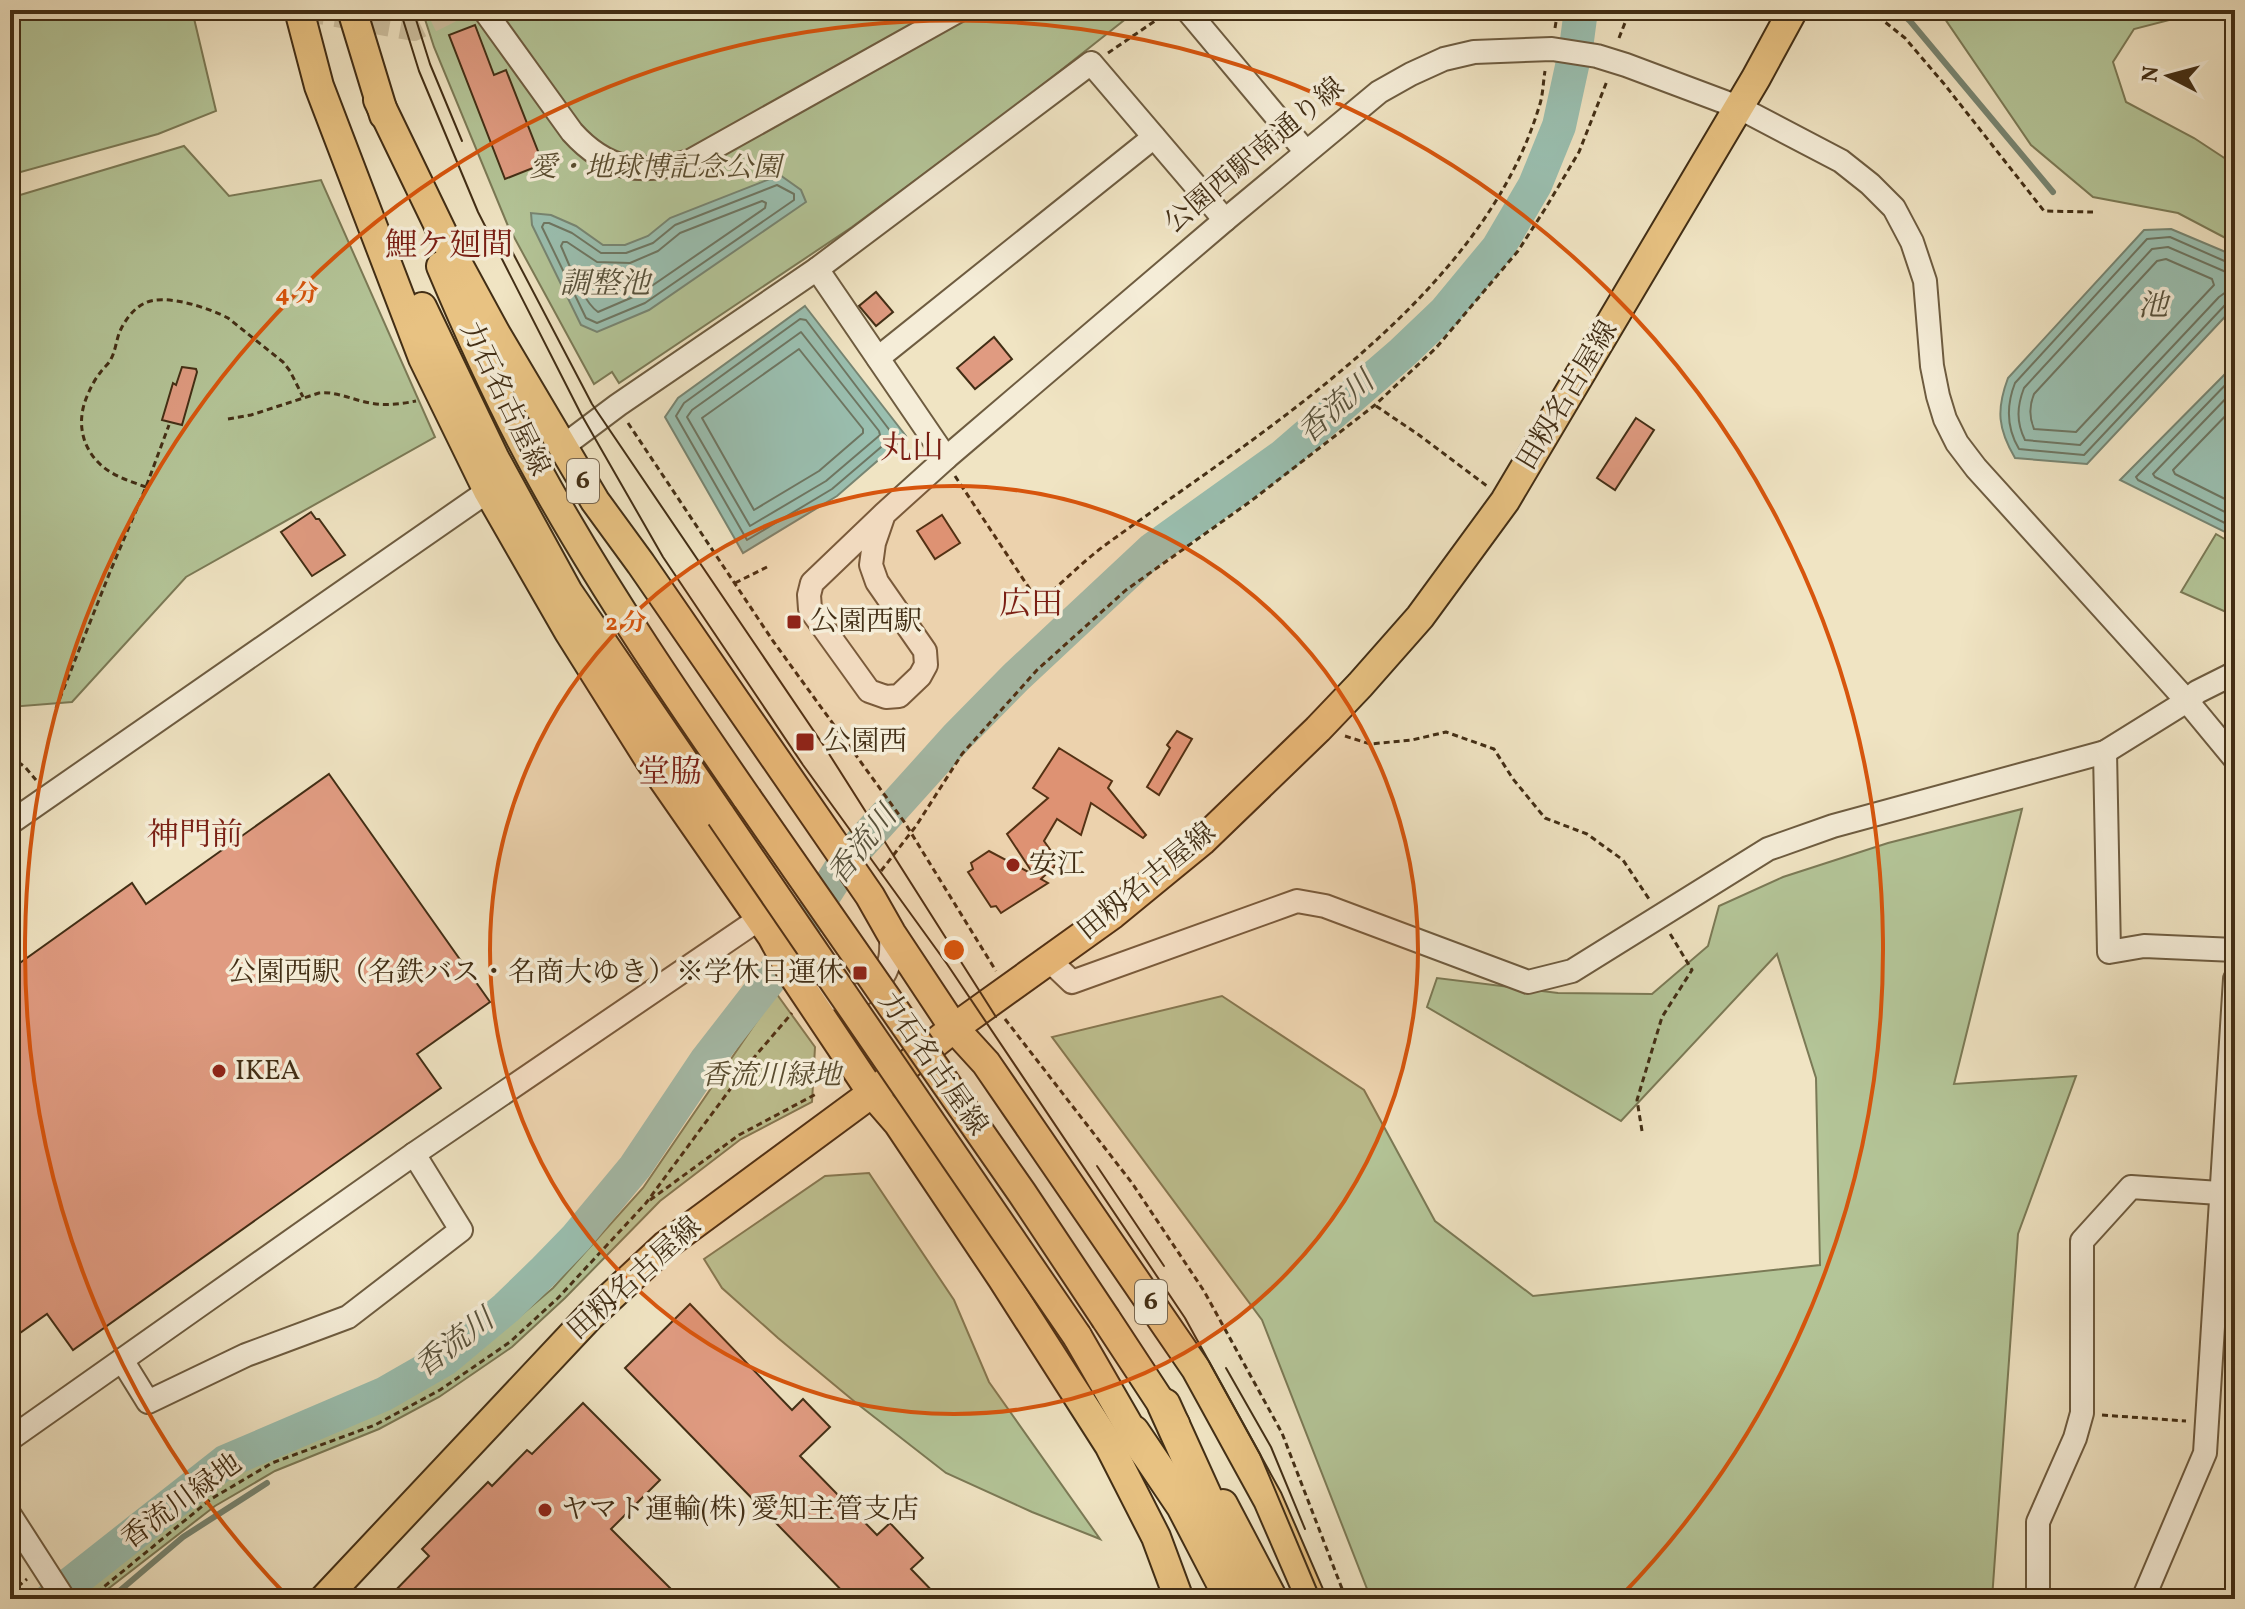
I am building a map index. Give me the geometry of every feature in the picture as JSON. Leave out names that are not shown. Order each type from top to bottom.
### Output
[{"type":"highway","points":[[1164,1405],[1252,1599]]},
{"type":"highway","points":[[1133,1432],[1183,1506],[1230,1599]]},
{"type":"main road","points":[[299,10],[319,86],[423,358],[488,491],[569,632],[633,734],[765,927],[799,993],[907,1136],[1109,1445],[1156,1537],[1179,1599]]},
{"type":"main road","name":"力石名古屋線","points":[[314,10],[380,206],[435,337],[488,446],[568,592],[1077,1336],[1174,1507],[1217,1599]]},
{"type":"main road","name":"力石名古屋線","points":[[352,10],[378,100],[409,189],[458,306],[547,488],[612,598],[1022,1193],[1164,1405],[1204,1470],[1273,1599]]},
{"type":"main road","name":"田籾名古屋線","points":[[324,1599],[590,1316],[666,1245],[872,1093],[954,1028],[1113,914],[1202,841],[1318,729],[1420,617],[1505,501],[1793,10]]},
{"type":"main road","name":"6","points":[[378,100],[453,255],[595,501],[866,891],[954,1028],[986,1063],[1196,1369],[1268,1500],[1311,1599]]},
{"type":"street","points":[[484,10],[584,145],[619,167],[644,169],[690,161],[960,10]]},
{"type":"street","points":[[1187,10],[1306,152]]},
{"type":"street","name":"公園西駅南通り線","points":[[877,582],[925,651],[926,665],[920,676],[899,696],[886,697],[869,691],[810,609],[812,583],[884,514],[950,465],[1225,220],[1379,92],[1444,59],[1474,52],[1551,48],[1597,56],[1738,107],[1841,161],[1894,208],[1912,242],[1925,281],[1932,366],[1945,419],[1957,443],[2235,759]]},
{"type":"street","points":[[562,447],[817,269],[1091,63],[1225,220]]},
{"type":"street","points":[[878,358],[1154,137]]},
{"type":"street","points":[[817,269],[950,465]]},
{"type":"street","points":[[10,823],[488,491]]},
{"type":"street","points":[[877,582],[871,565],[874,543],[884,514]]},
{"type":"street","points":[[828,570],[848,567],[863,570],[877,582]]},
{"type":"street","points":[[1049,960],[1072,982],[1297,901],[1325,906],[1528,982],[1572,971],[1768,849],[1833,826],[2105,752],[2197,692],[2235,673]]},
{"type":"street","points":[[2105,752],[2109,952],[2144,946],[2235,950]]},
{"type":"street","points":[[10,1439],[414,1154],[765,927]]},
{"type":"street","points":[[799,993],[827,1000],[850,998],[871,990],[885,974],[891,956],[891,933]]},
{"type":"street","points":[[2143,1599],[2205,1453],[2228,1193],[2235,979]]},
{"type":"street","points":[[122,1360],[148,1402],[246,1355],[348,1317],[461,1230],[414,1154]]},
{"type":"street","points":[[2038,1599],[2038,1522],[2075,1438],[2082,1413],[2082,1241],[2131,1187],[2228,1193]]},
{"type":"street","points":[[10,1515],[64,1599]]},
{"type":"path","points":[[1091,63],[1171,10]]},
{"type":"path","points":[[950,465],[1039,603],[1105,545],[1245,446],[1337,373],[1430,286],[1492,207],[1520,158],[1540,106],[1558,10]]},
{"type":"path","points":[[1619,38],[1630,10]]},
{"type":"path","points":[[1870,10],[1905,38],[2044,211],[2093,212]]},
{"type":"path","points":[[866,891],[911,833],[962,754],[1037,670],[1126,590],[1251,501],[1375,405],[1436,348],[1518,251],[1579,152],[1609,76]]},
{"type":"path","points":[[146,487],[114,475],[93,459],[81,434],[83,407],[88,394],[111,360],[120,330],[134,310],[144,303],[156,299],[192,304],[228,318],[283,362],[303,397]]},
{"type":"path","points":[[228,419],[327,392],[391,406],[416,401]]},
{"type":"path","points":[[618,405],[773,641],[905,823],[996,971]]},
{"type":"path","points":[[1375,405],[1505,501]]},
{"type":"path","points":[[56,708],[169,425]]},
{"type":"path","points":[[735,583],[767,567]]},
{"type":"path","points":[[1318,729],[1370,744],[1412,740],[1446,732],[1494,749],[1513,779],[1545,818],[1587,834],[1623,860],[1692,970],[1662,1017],[1637,1100],[1642,1131]]},
{"type":"path","points":[[854,752],[875,737]]},
{"type":"path","points":[[10,756],[33,775],[46,798]]},
{"type":"path","name":"香流川緑地","points":[[89,1599],[211,1499],[272,1463],[375,1425],[440,1390],[510,1342],[558,1298],[646,1203],[799,993]]},
{"type":"path","points":[[993,1000],[1008,1024],[1132,1183],[1204,1291],[1282,1433],[1346,1599]]},
{"type":"path","points":[[646,1203],[739,1135],[818,1093]]},
{"type":"path","points":[[2082,1413],[2235,1424]]},
{"type":"green space","points":[[10,10],[192,10],[216,111],[158,134],[10,175]]},
{"type":"green space","name":"愛・地球博記念公園","points":[[422,10],[1137,10],[1017,105],[852,227],[619,383],[612,372],[594,384],[508,226],[434,47]]},
{"type":"green space","points":[[1945,10],[2208,10],[2134,29],[2113,62],[2126,102],[2194,138],[2235,165],[2235,243],[2178,213],[2093,197],[2031,145],[1943,16]]},
{"type":"green space","points":[[184,146],[229,196],[321,180],[435,437],[186,577],[72,702],[10,707],[10,198]]},
{"type":"green space","points":[[2216,534],[2235,545],[2235,616],[2181,592]]},
{"type":"green space","points":[[2022,809],[1954,1084],[2076,1076],[2018,1234],[1992,1599],[1371,1599],[1262,1320],[1052,1037],[1222,996],[1364,1090],[1435,1221],[1533,1296],[1820,1265],[1816,1078],[1777,954],[1621,1121],[1427,1007],[1437,978],[1558,993],[1652,994],[1708,946],[1719,906],[1783,877],[1888,843]]},
{"type":"green space","name":"香流川緑地","points":[[776,993],[815,1047],[812,1102],[741,1139],[660,1201],[512,1347],[439,1397],[379,1429],[275,1471],[215,1506],[95,1599],[65,1599],[204,1492],[269,1454],[431,1384],[501,1332],[553,1288],[643,1188]]},
{"type":"green space","points":[[869,1173],[954,1300],[989,1382],[1100,1539],[946,1473],[778,1338],[722,1288],[704,1259],[825,1176]]},
{"type":"water","name":"調整池","points":[[780,175],[801,190],[806,202],[649,310],[597,332],[581,325],[532,225],[531,213],[551,215],[576,226],[603,245],[625,245],[648,236],[670,218]]},
{"type":"water","name":"池","points":[[2171,229],[2235,256],[2235,306],[2087,464],[2015,458],[2005,438],[2000,410],[2008,378],[2144,230]]},
{"type":"water","points":[[805,306],[906,436],[837,496],[743,553],[665,417],[678,398]]},
{"type":"water","points":[[2235,364],[2235,537],[2120,480]]},
{"type":"building","points":[[475,25],[494,75],[506,70],[543,164],[505,179],[449,35]]},
{"type":"building","points":[[876,292],[893,312],[876,326],[859,306]]},
{"type":"building","points":[[994,337],[1012,359],[975,389],[957,368]]},
{"type":"building","points":[[182,367],[196,369],[197,372],[182,425],[162,420],[173,383],[176,385]]},
{"type":"building","points":[[1636,418],[1654,430],[1615,490],[1597,478]]},
{"type":"building","points":[[311,512],[345,555],[312,576],[281,532]]},
{"type":"building","points":[[942,515],[960,543],[935,559],[917,531]]},
{"type":"building","points":[[1177,731],[1192,739],[1159,795],[1147,787]]},
{"type":"building","points":[[1059,748],[1112,781],[1108,788],[1146,835],[1143,838],[1091,803],[1081,835],[1057,819],[1044,841],[1055,866],[1041,879],[1048,883],[1001,913],[996,906],[991,907],[968,872],[973,869],[971,863],[989,851],[1034,875],[1007,834],[1048,798],[1033,788]]},
{"type":"building","name":"IKEA","points":[[329,774],[490,1002],[417,1054],[441,1088],[73,1350],[47,1314],[10,1340],[10,970],[132,883],[146,904]]},
{"type":"building","points":[[690,1304],[792,1410],[803,1399],[830,1427],[800,1456],[877,1535],[890,1523],[923,1558],[911,1569],[940,1599],[850,1599],[625,1368]]},
{"type":"building","name":"ヤマト運輸(株) 愛知主管支店","points":[[583,1403],[660,1480],[611,1529],[681,1599],[387,1599],[429,1556],[422,1549],[488,1482],[492,1486],[527,1450],[532,1454]]},
{"type":"waterway","name":"香流川","points":[[51,1599],[225,1462],[384,1394],[445,1359],[506,1308],[576,1238],[635,1167],[706,1061],[775,972],[847,859],[957,737],[1016,677],[1153,549],[1283,456],[1402,353],[1445,312],[1498,248],[1535,185],[1559,126],[1581,10]]},
{"type":"waterway","points":[[1898,10],[2053,192]]},
{"type":"waterway","points":[[110,1599],[183,1537],[267,1483]]},
{"type":"tunnel","points":[[303,10],[414,30],[454,10]]},
{"type":"tram line","points":[[400,10],[419,71],[478,212],[581,414],[663,557],[803,765],[947,964],[1185,1318],[1260,1454],[1321,1599]]},
{"type":"tram line","points":[[413,10],[430,64],[462,141]]},
{"type":"tram line","points":[[504,236],[592,404],[824,746],[996,1017]]},
{"type":"tram line","points":[[1097,1166],[1164,1266]]},
{"type":"tram line","points":[[1226,1368],[1271,1447],[1305,1529]]},
{"type":"place","name":"公園西駅","points":[[794,622]]},
{"type":"place","name":"公園西","points":[[805,742]]},
{"type":"place","name":"安江","points":[[1013,865]]},
{"type":"place","name":"公園西駅（名鉄バス・名商大ゆき）※学休日運休","points":[[860,973]]},
{"type":"place","name":"IKEA","points":[[219,1071]]},
{"type":"place","name":"ヤマト運輸(株) 愛知主管支店","points":[[545,1510]]},
{"type":"district","name":"鯉ケ廻間","points":[[449,247]]},
{"type":"district","name":"丸山","points":[[912,450]]},
{"type":"district","name":"広田","points":[[1031,606]]},
{"type":"district","name":"堂脇","points":[[670,774]]},
{"type":"district","name":"神門前","points":[[195,837]]}]
